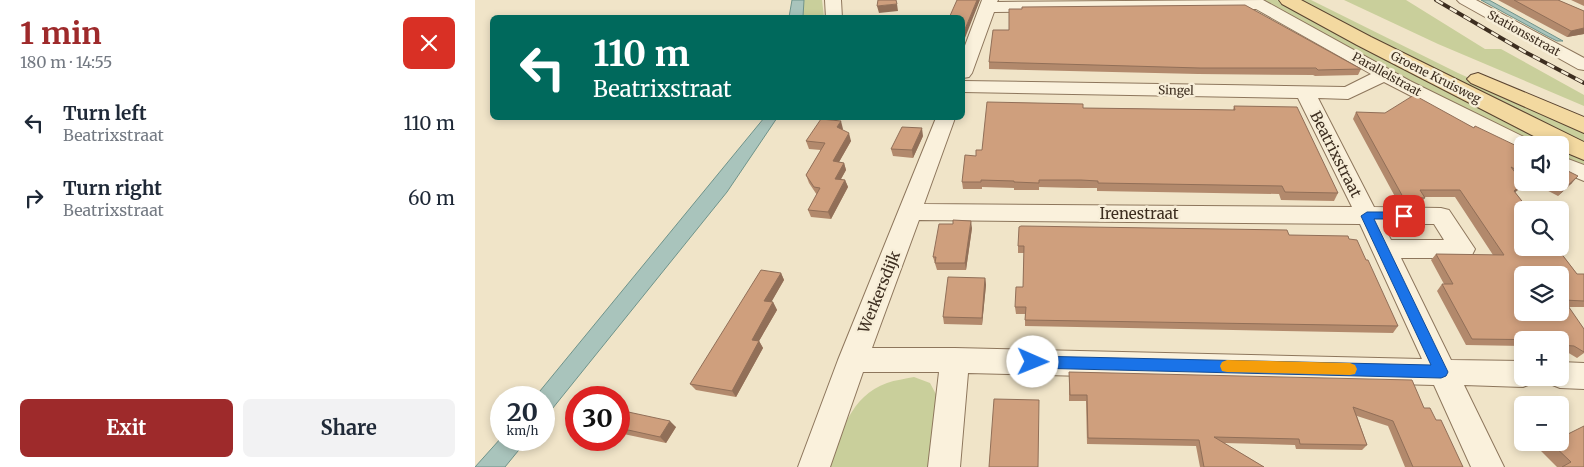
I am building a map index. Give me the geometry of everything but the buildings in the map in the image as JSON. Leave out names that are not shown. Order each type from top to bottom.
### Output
[{"type":"main road","name":"Groene Kruisweg","points":[[1288,0],[1364,41],[1584,152]]},
{"type":"main road","name":"Groene Kruisweg","points":[[1318,0],[1461,71],[1584,126]]},
{"type":"street","points":[[833,0],[835,15]]},
{"type":"street","name":"Stationsstraat","points":[[1465,0],[1584,65]]},
{"type":"street","points":[[965,68],[989,3],[1255,2]]},
{"type":"street","name":"Parallelstraat","points":[[1255,2],[1385,74],[1514,140]]},
{"type":"street","points":[[1564,55],[1584,49]]},
{"type":"street","name":"Singel","points":[[965,86],[1347,92],[1385,74]]},
{"type":"street","name":"Beatrixstraat","points":[[1305,92],[1384,249],[1441,372],[1488,467]]},
{"type":"street","name":"Werkersdijk","points":[[813,467],[944,120]]},
{"type":"street","points":[[1569,167],[1584,174]]},
{"type":"street","name":"Irenestraat","points":[[911,212],[1367,216]]},
{"type":"street","name":"Beatrixstraat","points":[[1367,216],[1441,216],[1463,250],[1384,249]]},
{"type":"street","points":[[852,360],[955,360],[1514,374]]},
{"type":"street","points":[[945,467],[955,360]]},
{"type":"street","points":[[1569,375],[1584,376]]},
{"type":"green space","points":[[804,0],[822,0],[824,15],[803,15]]},
{"type":"green space","points":[[1258,0],[1277,0],[1550,136],[1516,136]]},
{"type":"green space","points":[[1295,0],[1311,0],[1458,73],[1584,130],[1584,142]]},
{"type":"green space","points":[[1344,0],[1406,0],[1485,49],[1501,49],[1584,95],[1584,106],[1438,44]]},
{"type":"green space","points":[[1569,146],[1584,153],[1584,169],[1569,162]]},
{"type":"green space","points":[[914,377],[930,383],[938,398],[936,467],[828,467],[843,429],[855,407],[864,397],[874,389],[887,383]]},
{"type":"water","points":[[792,0],[804,0],[803,15],[789,15]]},
{"type":"water","points":[[1481,0],[1489,0],[1563,41],[1557,41]]},
{"type":"water","points":[[762,120],[776,120],[727,192],[571,386],[565,386],[565,393],[555,405],[555,386],[544,386]]},
{"type":"water","points":[[490,450],[518,451],[505,467],[475,467]]},
{"type":"railway","points":[[1436,0],[1525,52],[1584,83]]},
{"type":"slow traffic","points":[[1227,366],[1350,369]]},
{"type":"route","points":[[1033,362],[1441,372],[1367,216],[1404,216]]}]
